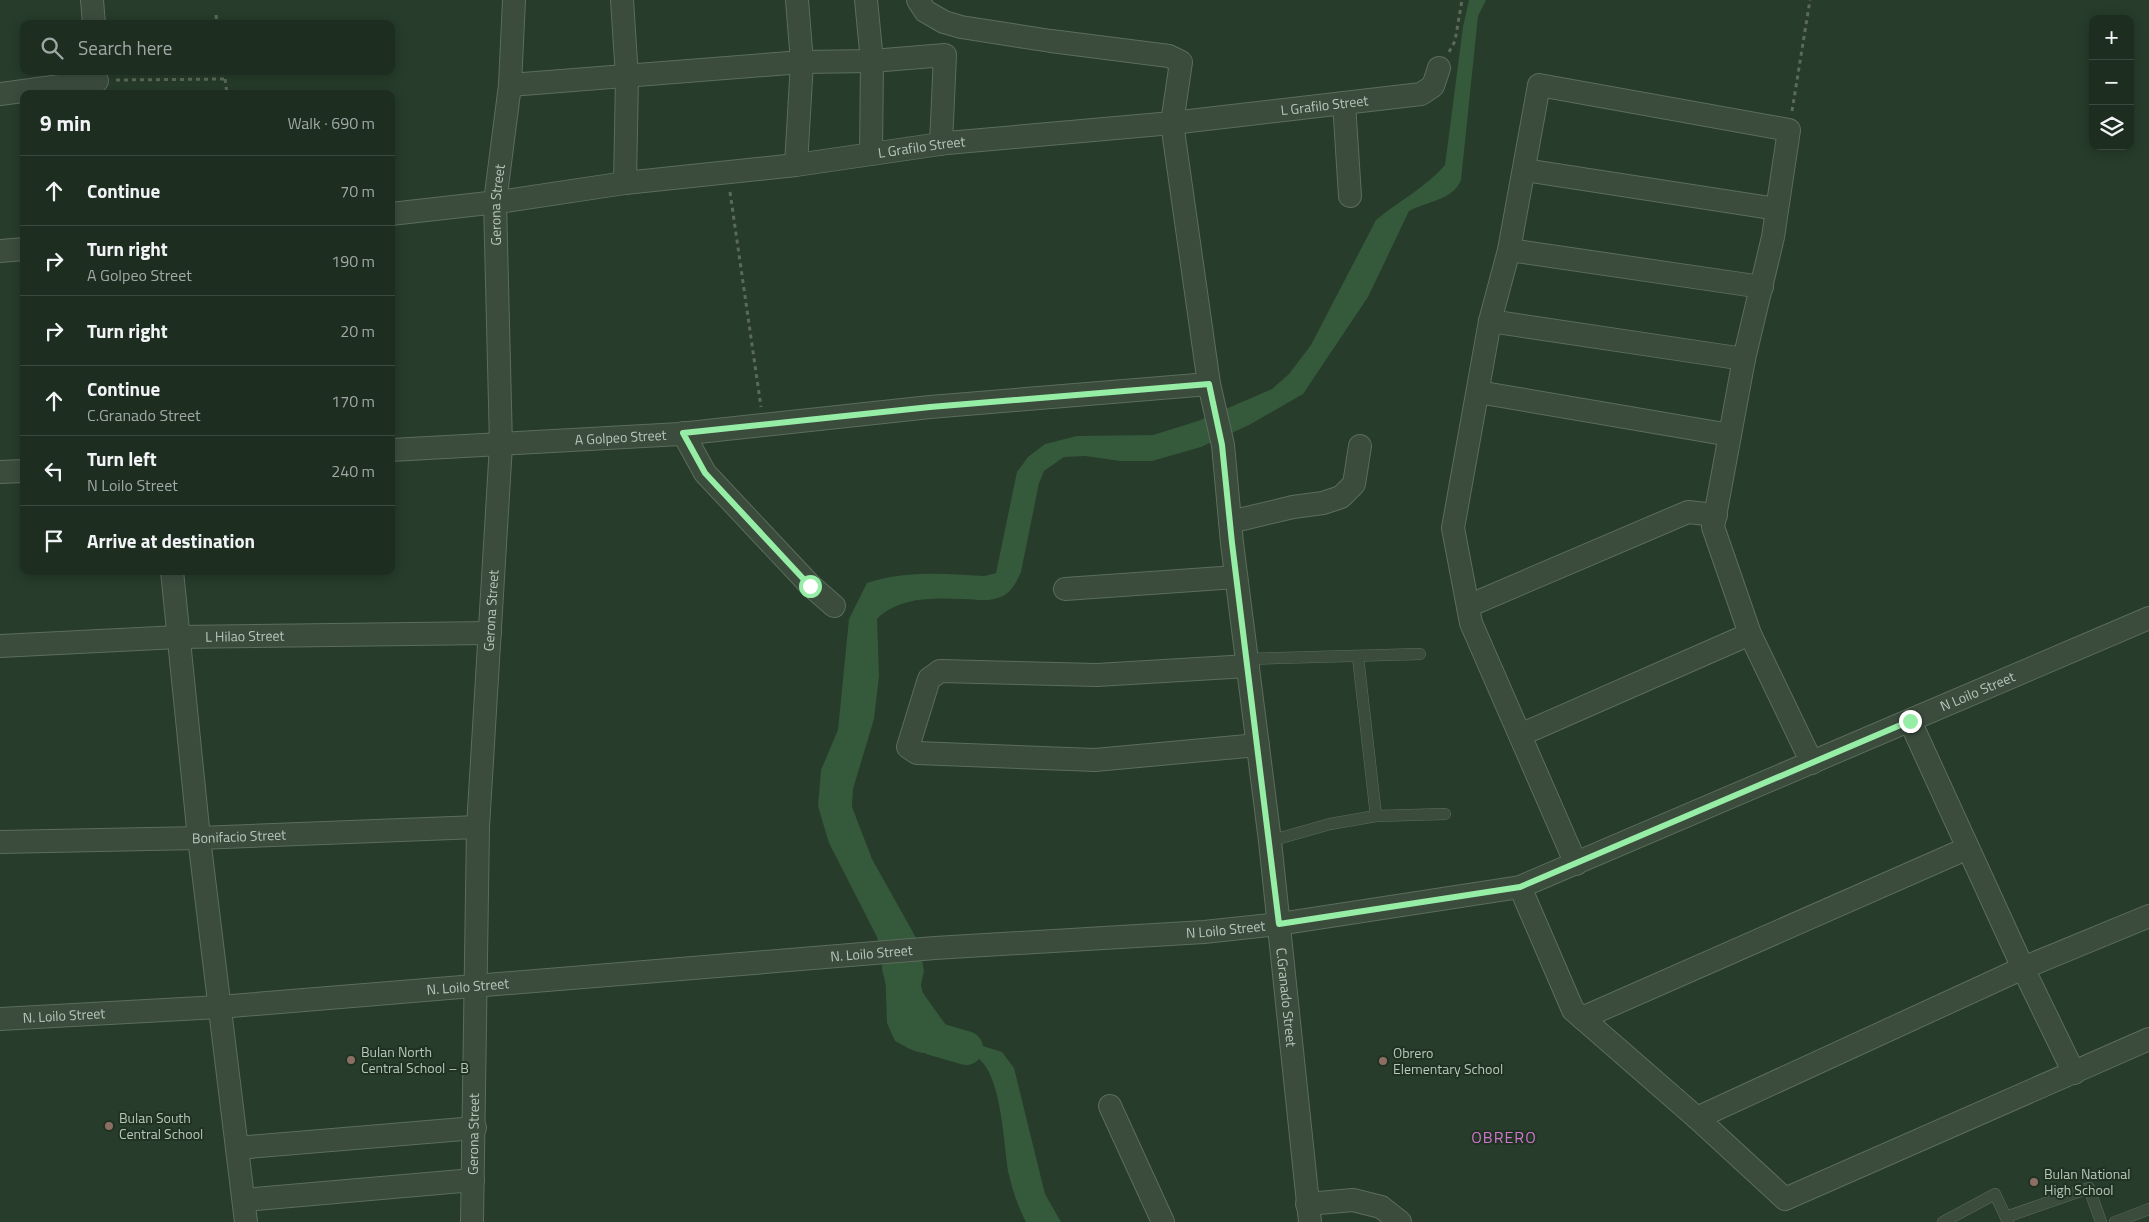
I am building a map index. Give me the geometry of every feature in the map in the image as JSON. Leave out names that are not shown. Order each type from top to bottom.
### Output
[{"type":"street","points":[[92,0],[94,20]]},
{"type":"street","name":"Gerona Street","points":[[472,1222],[475,1128],[474,984],[478,827],[500,445],[495,202],[510,85],[514,0]]},
{"type":"street","points":[[622,0],[627,77],[625,183]]},
{"type":"street","points":[[796,165],[802,62],[798,0]]},
{"type":"street","points":[[866,0],[872,61],[871,154]]},
{"type":"street","points":[[918,0],[924,11],[944,22],[945,55],[941,144]]},
{"type":"street","name":"C.Granado Street","points":[[944,22],[1051,41],[1169,56],[1181,62],[1172,123],[1209,384],[1222,445],[1236,577],[1270,840],[1308,1213]]},
{"type":"street","points":[[510,85],[802,62],[872,61],[945,55]]},
{"type":"street","name":"L Grafilo Street","points":[[395,214],[495,202],[625,183],[796,165],[941,144],[1172,123],[1421,94],[1432,86],[1439,68]]},
{"type":"street","points":[[33,90],[98,82]]},
{"type":"street","points":[[1576,864],[1470,623],[1453,528],[1490,321],[1510,250],[1539,85],[1789,130],[1777,209],[1762,287],[1744,359],[1713,527],[1750,634],[1812,763]]},
{"type":"street","points":[[0,94],[20,92]]},
{"type":"street","points":[[1344,103],[1350,196]]},
{"type":"street","points":[[1525,170],[1777,209]]},
{"type":"street","points":[[0,251],[20,248]]},
{"type":"street","points":[[1510,250],[1762,287]]},
{"type":"street","points":[[1490,321],[1744,359]]},
{"type":"street","name":"A Golpeo Street","points":[[395,450],[683,433],[930,407],[1209,384]]},
{"type":"street","points":[[1478,392],[1730,435]]},
{"type":"street","points":[[683,433],[705,473],[810,586],[834,606]]},
{"type":"street","points":[[1230,522],[1293,507],[1323,503],[1341,497],[1354,484],[1360,446]]},
{"type":"street","points":[[0,472],[20,470]]},
{"type":"street","points":[[1468,606],[1688,512],[1716,515]]},
{"type":"street","points":[[172,575],[199,838],[245,1211],[473,1180]]},
{"type":"street","points":[[1065,589],[1236,577]]},
{"type":"street","name":"N Loilo Street","points":[[935,948],[1204,932],[1279,924],[1520,887],[2149,618]]},
{"type":"street","name":"L Hilao Street","points":[[0,646],[178,637],[490,633]]},
{"type":"street","points":[[1520,735],[1750,634]]},
{"type":"street","points":[[1247,663],[1097,675],[940,671],[929,678],[908,747],[916,753],[1095,760],[1258,745]]},
{"type":"street","points":[[1910,721],[2023,968],[2074,1072]]},
{"type":"street","name":"Bonifacio Street","points":[[0,842],[199,838],[478,827]]},
{"type":"street","points":[[1582,1018],[1968,848]]},
{"type":"street","points":[[1520,887],[1573,1010],[1697,1118],[1785,1199],[2149,1039]]},
{"type":"street","points":[[1697,1118],[2023,968],[2149,916]]},
{"type":"street","name":"N. Loilo Street","points":[[0,1019],[219,1007],[474,984],[935,948]]},
{"type":"street","points":[[1110,1106],[1163,1222]]},
{"type":"street","points":[[238,1148],[475,1128]]},
{"type":"street","points":[[1308,1213],[1353,1200],[1381,1207],[1400,1222]]},
{"type":"lane","points":[[1247,663],[1420,654]]},
{"type":"lane","points":[[1358,657],[1376,816]]},
{"type":"lane","points":[[1270,840],[1330,824],[1376,816],[1445,814]]},
{"type":"lane","points":[[1943,1222],[1995,1194],[2007,1220],[2089,1188],[2101,1222]]},
{"type":"lane","points":[[2116,1222],[2149,1209]]},
{"type":"path","points":[[1439,68],[1455,41],[1462,0]]},
{"type":"path","points":[[1789,130],[1810,0]]},
{"type":"path","points":[[216,15],[217,20]]},
{"type":"path","points":[[224,75],[226,90]]},
{"type":"path","points":[[98,82],[225,79]]},
{"type":"path","points":[[727,172],[764,425]]},
{"type":"shaded area","points":[[1469,0],[1486,0],[1478,16],[1461,180],[1457,187],[1446,196],[1409,211],[1368,297],[1303,394],[1249,425],[1201,447],[1152,461],[1120,461],[1085,456],[1064,457],[1044,471],[1039,483],[1021,572],[1014,586],[1006,594],[987,600],[916,600],[895,606],[877,619],[879,676],[874,719],[853,789],[852,807],[872,859],[919,943],[924,971],[919,994],[912,1013],[915,1025],[1002,1052],[1014,1068],[1045,1194],[1061,1222],[1026,1222],[1016,1199],[1009,1175],[996,1090],[990,1074],[982,1062],[968,1054],[928,1054],[919,1052],[895,1041],[887,1023],[885,965],[877,937],[829,843],[818,806],[821,770],[838,730],[849,619],[867,583],[896,576],[940,574],[985,576],[996,573],[1017,472],[1028,457],[1045,444],[1077,436],[1153,435],[1198,421],[1272,389],[1289,374],[1311,345],[1376,220],[1421,187],[1445,165],[1463,27]]},
{"type":"waterway","points":[[899,967],[907,1000],[935,1039],[966,1048]]},
{"type":"place","name":"Bulan North Central School – B","points":[[351,1060]]},
{"type":"place","name":"Obrero Elementary School","points":[[1383,1061]]},
{"type":"place","name":"Bulan South Central School","points":[[109,1126]]},
{"type":"place","name":"Bulan National High School","points":[[2034,1182]]},
{"type":"district","name":"OBRERO","points":[[1504,1137]]},
{"type":"route","points":[[810,586],[705,473],[683,433],[930,407],[1209,384],[1222,445],[1232,543],[1279,924],[1520,887],[1910,721]]}]
